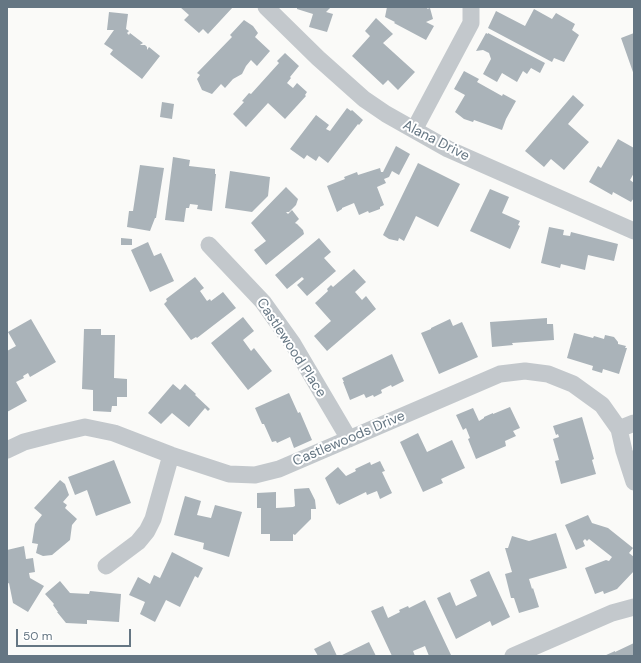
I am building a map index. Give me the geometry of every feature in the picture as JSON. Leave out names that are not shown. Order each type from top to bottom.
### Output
[{"type":"street","name":"Alana Drive","points":[[266,7],[318,58],[364,99],[386,114],[448,149],[634,231]]},
{"type":"street","points":[[414,130],[471,23],[471,7]]},
{"type":"street","name":"Castlewood Place","points":[[209,245],[263,302],[293,344],[349,439]]},
{"type":"street","name":"Castlewoods Drive","points":[[7,450],[32,440],[85,427],[114,433],[171,455],[229,474],[254,475],[279,469],[500,374],[525,371],[548,374],[573,384],[602,405],[626,426],[624,451],[634,482]]},
{"type":"street","points":[[106,566],[138,542],[147,531],[153,519],[171,455]]},
{"type":"street","points":[[513,656],[612,613],[634,607]]},
{"type":"building","points":[[180,7],[233,7],[208,34],[203,29],[199,33],[184,20],[189,15]]},
{"type":"building","points":[[297,7],[331,7],[326,12],[333,14],[327,32],[309,27],[313,14],[297,9]]},
{"type":"building","points":[[387,7],[430,8],[433,19],[426,22],[434,26],[426,40],[385,17]]},
{"type":"building","points":[[534,9],[552,19],[556,13],[575,24],[572,30],[579,35],[564,62],[554,58],[552,62],[488,28],[496,11],[525,26]]},
{"type":"building","points":[[109,12],[128,14],[126,29],[129,31],[127,33],[129,35],[130,33],[143,43],[140,45],[145,45],[147,50],[149,47],[160,56],[142,79],[111,55],[110,54],[113,50],[104,44],[114,30],[107,30]]},
{"type":"building","points":[[376,18],[393,34],[383,43],[415,72],[398,90],[388,80],[383,85],[352,56],[370,36],[365,31]]},
{"type":"building","points":[[244,20],[253,26],[258,33],[255,37],[270,51],[257,66],[251,60],[242,74],[233,79],[225,88],[221,84],[212,94],[202,90],[197,79],[200,75],[197,73],[232,37],[230,35]]},
{"type":"building","points":[[486,33],[545,63],[540,73],[531,68],[527,74],[523,71],[517,82],[502,73],[497,82],[483,74],[491,59],[489,53],[483,50],[476,51]]},
{"type":"building","points":[[634,33],[634,75],[621,38]]},
{"type":"building","points":[[285,53],[299,66],[287,83],[293,88],[297,83],[307,92],[305,95],[306,96],[285,119],[268,103],[246,127],[233,114],[244,102],[242,101],[249,93],[251,94],[279,63],[277,61]]},
{"type":"building","points":[[464,71],[479,79],[477,82],[502,96],[503,94],[516,101],[502,130],[474,120],[473,122],[464,119],[455,112],[465,95],[454,89]]},
{"type":"building","points":[[573,95],[584,105],[568,124],[589,142],[564,170],[551,159],[544,167],[525,151]]},
{"type":"building","points":[[162,102],[174,104],[172,119],[160,117]]},
{"type":"building","points":[[347,108],[351,111],[352,110],[363,120],[359,125],[358,124],[328,163],[319,156],[316,161],[307,155],[304,159],[290,149],[316,115],[329,125],[326,129],[330,131]]},
{"type":"building","points":[[618,139],[634,148],[634,173],[630,180],[634,183],[634,198],[631,202],[613,192],[612,195],[589,182],[598,166],[601,168]]},
{"type":"building","points":[[396,146],[410,154],[399,175],[392,171],[389,177],[384,179],[386,183],[377,187],[384,205],[380,207],[380,209],[369,213],[368,211],[359,215],[354,203],[337,212],[327,186],[345,179],[344,177],[357,172],[358,175],[380,168],[381,172],[383,172]]},
{"type":"building","points":[[173,157],[190,160],[189,166],[215,169],[216,174],[212,211],[197,209],[198,205],[190,204],[189,208],[186,208],[184,222],[165,220]]},
{"type":"building","points":[[418,163],[460,184],[438,227],[416,216],[404,241],[399,238],[398,241],[389,239],[383,235]]},
{"type":"building","points":[[140,165],[164,168],[156,218],[150,231],[127,227],[129,211],[133,211]]},
{"type":"building","points":[[230,171],[270,177],[268,196],[252,212],[225,208]]},
{"type":"building","points":[[286,187],[298,199],[296,205],[289,212],[286,212],[288,214],[292,210],[299,219],[295,223],[303,230],[304,234],[266,265],[254,250],[266,241],[251,223]]},
{"type":"building","points":[[490,189],[509,197],[502,213],[520,221],[518,225],[520,226],[510,249],[470,231]]},
{"type":"building","points":[[549,227],[564,230],[563,235],[570,236],[571,232],[618,244],[614,261],[588,255],[585,270],[561,264],[560,268],[541,263]]},
{"type":"building","points":[[121,238],[132,239],[132,245],[121,245]]},
{"type":"building","points":[[319,238],[331,252],[324,258],[336,271],[307,296],[297,285],[304,279],[302,277],[287,289],[275,275]]},
{"type":"building","points":[[148,242],[154,256],[161,253],[174,281],[150,292],[131,250]]},
{"type":"building","points":[[354,269],[366,282],[355,292],[362,300],[366,296],[376,309],[327,351],[314,336],[331,321],[315,303],[328,291],[327,289],[331,285],[333,287]]},
{"type":"building","points":[[195,277],[204,288],[200,291],[207,301],[210,299],[211,301],[223,292],[236,308],[197,338],[196,337],[191,340],[164,304],[167,301],[166,299]]},
{"type":"building","points":[[243,317],[254,331],[243,340],[251,351],[254,348],[272,371],[248,390],[211,343]]},
{"type":"building","points":[[547,318],[547,324],[553,324],[554,340],[512,343],[513,345],[492,347],[490,322]]},
{"type":"building","points":[[31,319],[56,362],[30,377],[28,373],[23,376],[24,378],[16,382],[27,401],[7,412],[7,351],[16,346],[8,332]]},
{"type":"building","points":[[450,319],[453,326],[462,322],[478,357],[439,374],[421,333]]},
{"type":"building","points":[[84,329],[101,329],[101,335],[115,335],[114,378],[127,379],[127,397],[117,397],[117,406],[112,406],[111,412],[93,411],[93,390],[82,389]]},
{"type":"building","points":[[574,333],[593,338],[594,336],[604,339],[605,335],[614,337],[618,344],[626,346],[625,348],[627,348],[619,374],[603,369],[602,373],[592,370],[593,366],[567,358]]},
{"type":"building","points":[[392,354],[404,381],[392,387],[391,385],[381,390],[382,393],[374,397],[373,395],[366,398],[364,394],[350,400],[342,378]]},
{"type":"building","points":[[173,384],[180,390],[185,384],[210,409],[208,411],[205,408],[189,427],[172,413],[161,424],[148,413]]},
{"type":"building","points":[[289,393],[298,413],[300,412],[312,440],[294,448],[290,437],[277,443],[276,441],[272,442],[255,408]]},
{"type":"building","points":[[510,407],[520,428],[513,431],[516,436],[505,441],[506,446],[476,459],[468,439],[470,438],[466,428],[463,430],[456,415],[473,408],[479,421],[484,417]]},
{"type":"building","points":[[582,417],[594,459],[592,460],[596,474],[561,484],[555,461],[559,460],[553,439],[559,437],[558,434],[556,435],[553,426]]},
{"type":"building","points":[[418,433],[427,452],[452,440],[465,468],[441,479],[443,483],[423,492],[400,442]]},
{"type":"building","points":[[114,460],[131,503],[96,516],[87,490],[75,495],[68,477]]},
{"type":"building","points":[[380,461],[385,471],[382,472],[392,493],[380,499],[377,491],[367,495],[366,492],[339,505],[338,503],[337,504],[325,478],[338,467],[346,476],[356,471],[355,469],[370,462],[371,465]]},
{"type":"building","points":[[60,480],[65,484],[69,495],[63,502],[67,505],[65,508],[77,519],[72,525],[70,540],[52,555],[43,556],[36,553],[38,544],[32,543],[35,524],[42,515],[34,508]]},
{"type":"building","points":[[309,488],[315,500],[316,509],[311,509],[311,519],[295,535],[293,534],[293,541],[270,541],[270,534],[261,534],[261,508],[257,508],[257,493],[276,492],[276,508],[293,507],[295,506],[294,489]]},
{"type":"building","points":[[185,496],[201,501],[197,515],[211,518],[215,505],[242,512],[229,557],[203,549],[204,543],[174,535]]},
{"type":"building","points":[[588,515],[592,523],[608,528],[633,548],[629,553],[634,557],[634,571],[617,589],[604,594],[603,591],[595,594],[585,568],[606,560],[609,561],[612,557],[589,539],[587,541],[585,539],[583,541],[585,546],[576,550],[565,525]]},
{"type":"building","points":[[556,533],[567,568],[529,579],[539,607],[519,613],[514,598],[511,598],[505,574],[512,572],[505,548],[508,548],[512,536],[529,541]]},
{"type":"building","points":[[24,546],[26,559],[33,558],[35,572],[29,573],[30,578],[44,586],[28,612],[13,603],[9,583],[7,584],[7,550]]},
{"type":"building","points":[[172,552],[203,568],[198,578],[195,576],[180,607],[166,600],[155,622],[140,614],[145,602],[129,595],[138,577],[150,584],[154,575],[160,578]]},
{"type":"building","points":[[489,571],[510,617],[492,626],[490,621],[456,639],[437,598],[450,592],[456,606],[477,596],[470,580]]},
{"type":"building","points":[[60,581],[70,593],[89,594],[90,591],[121,594],[119,622],[87,620],[87,624],[66,623],[57,612],[53,605],[54,604],[45,594]]},
{"type":"building","points":[[425,600],[451,655],[429,656],[425,646],[413,651],[415,656],[392,656],[371,611],[383,606],[388,618],[400,612],[399,610],[408,606],[409,608]]},
{"type":"building","points":[[330,641],[337,656],[318,656],[314,649]]},
{"type":"building","points":[[369,642],[376,656],[340,656]]},
{"type":"building","points":[[634,643],[634,656],[604,656],[615,652]]}]
